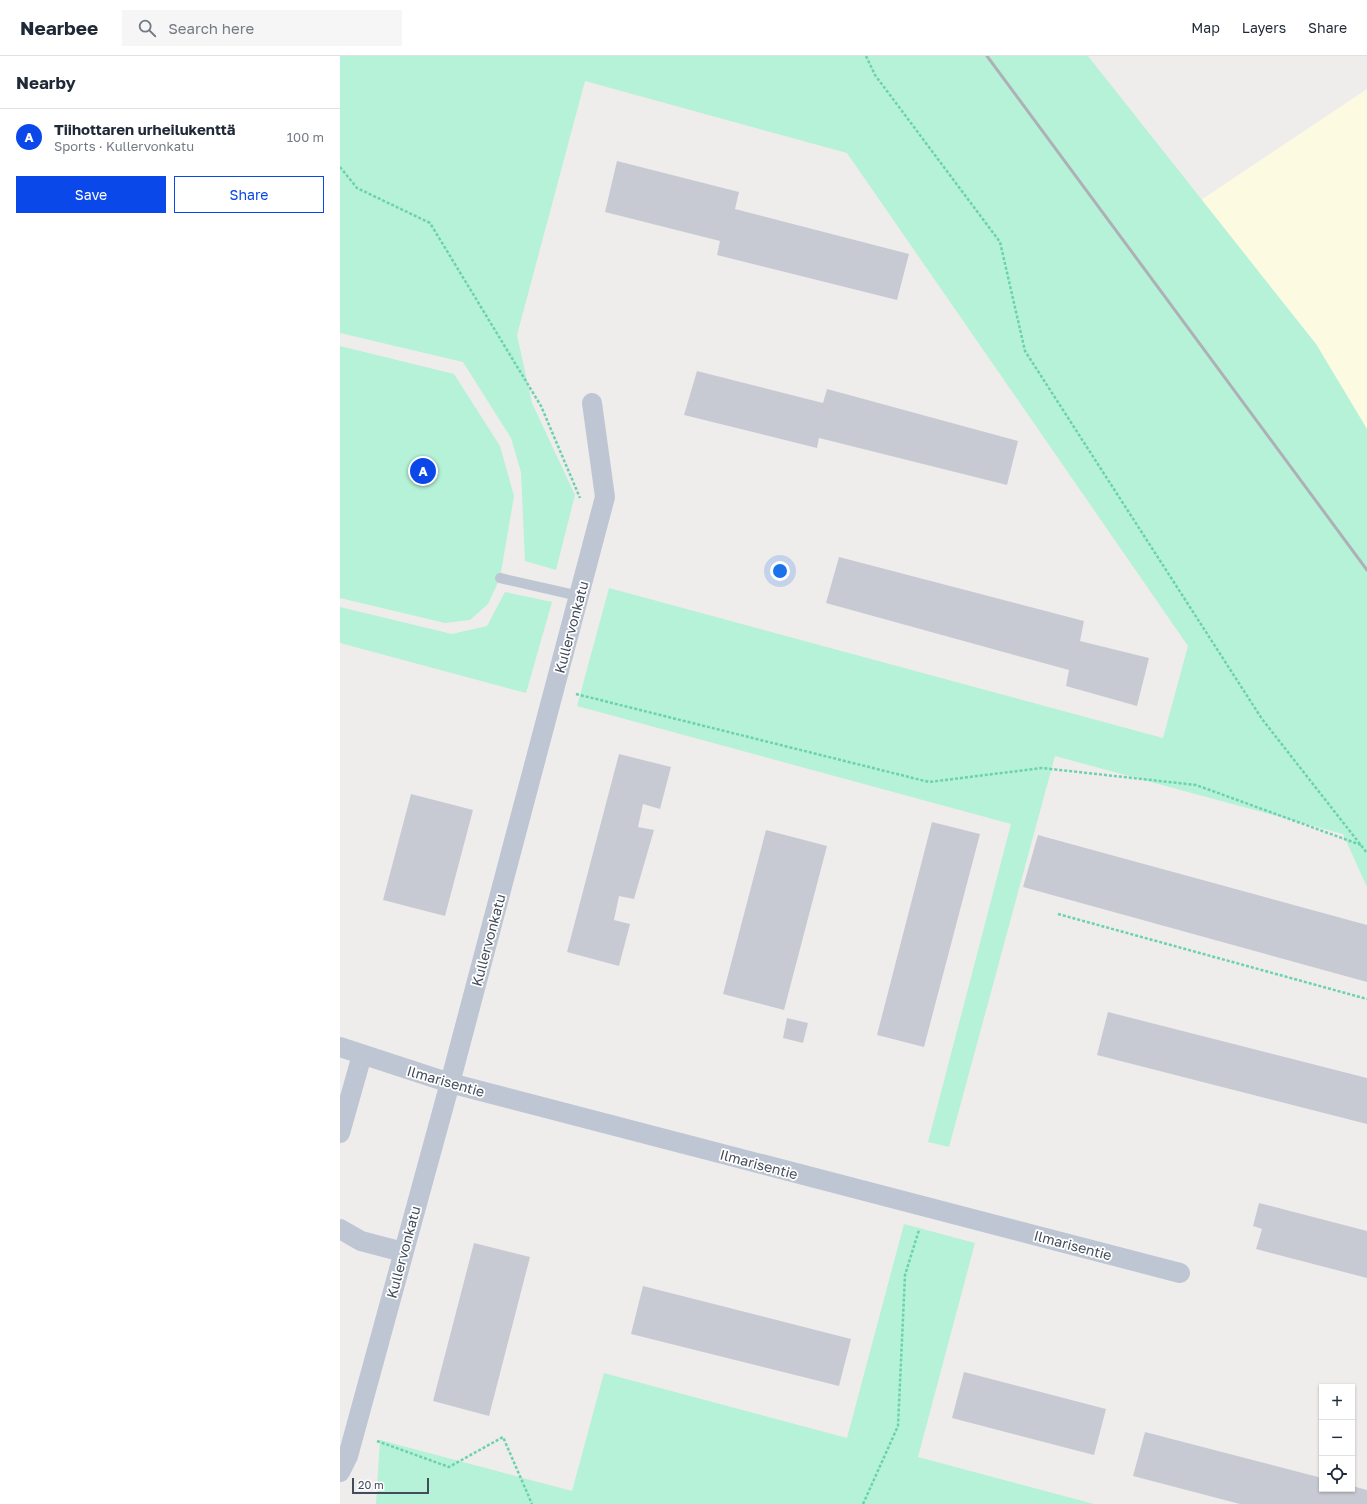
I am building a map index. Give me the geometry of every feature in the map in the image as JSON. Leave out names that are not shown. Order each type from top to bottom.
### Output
[{"type":"street","name":"Kullervonkatu","points":[[340,1472],[348,1456],[450,1083],[605,497],[592,403]]},
{"type":"street","name":"Ilmarisentie","points":[[340,1047],[450,1083],[1180,1272]]},
{"type":"street","points":[[340,1133],[362,1055]]},
{"type":"street","points":[[340,1229],[361,1240],[403,1252]]},
{"type":"lane","points":[[500,578],[579,596]]},
{"type":"path","points":[[866,56],[875,75],[1000,242],[1025,351],[1262,719],[1367,853]]},
{"type":"path","points":[[340,167],[357,188],[430,223],[540,406],[584,505]]},
{"type":"path","points":[[554,688],[929,782],[1042,768],[1196,785],[1362,845]]},
{"type":"path","points":[[1058,914],[1367,999]]},
{"type":"path","points":[[863,1504],[898,1426],[906,1275],[922,1218],[930,1208]]},
{"type":"path","points":[[377,1442],[449,1467],[503,1437],[532,1504]]},
{"type":"shaded area","points":[[1367,89],[1367,429],[1316,344],[1201,200]]},
{"type":"green space","points":[[340,56],[1088,56],[1316,344],[1367,429],[1367,887],[1343,834],[1055,756],[949,1147],[928,1142],[1011,824],[577,706],[609,588],[1163,738],[1188,646],[847,153],[585,81],[517,335],[532,403],[575,495],[556,570],[525,561],[521,472],[511,438],[463,362],[340,333]]},
{"type":"green space","points":[[340,346],[454,374],[500,446],[514,496],[500,578],[488,604],[470,620],[445,623],[340,598]]},
{"type":"green space","points":[[505,592],[552,602],[526,693],[340,643],[340,607],[452,634],[487,626]]},
{"type":"green space","points":[[904,1224],[975,1243],[918,1457],[1094,1504],[376,1504],[380,1440],[572,1491],[604,1373],[847,1438]]},
{"type":"building","points":[[617,161],[739,192],[735,209],[909,254],[897,300],[717,255],[720,241],[605,212]]},
{"type":"building","points":[[697,371],[823,403],[827,389],[1018,441],[1007,485],[819,438],[817,448],[684,415]]},
{"type":"building","points":[[839,557],[1084,621],[1080,641],[1149,658],[1137,706],[1066,686],[1069,670],[826,603]]},
{"type":"building","points":[[619,754],[671,767],[660,809],[643,804],[638,827],[654,830],[634,899],[619,896],[614,920],[630,924],[619,966],[567,952]]},
{"type":"building","points":[[411,794],[473,810],[445,916],[383,900]]},
{"type":"building","points":[[932,822],[980,834],[924,1047],[877,1035]]},
{"type":"building","points":[[766,830],[827,846],[784,1010],[723,994]]},
{"type":"building","points":[[1038,835],[1367,925],[1367,982],[1023,887]]},
{"type":"building","points":[[1108,1012],[1367,1078],[1367,1124],[1097,1055]]},
{"type":"building","points":[[787,1018],[808,1023],[803,1043],[783,1038]]},
{"type":"building","points":[[1259,1203],[1367,1231],[1367,1278],[1256,1249],[1262,1229],[1253,1226]]},
{"type":"building","points":[[474,1243],[530,1257],[489,1416],[433,1401]]},
{"type":"building","points":[[643,1286],[851,1339],[839,1386],[631,1334]]},
{"type":"building","points":[[964,1372],[1106,1409],[1094,1455],[952,1418]]},
{"type":"building","points":[[1145,1432],[1319,1477],[1319,1492],[1355,1492],[1355,1487],[1367,1490],[1367,1504],[1240,1504],[1133,1476]]},
{"type":"railway","points":[[987,56],[1367,570]]},
{"type":"place","name":"Tiihottaren urheilukenttä","points":[[423,471]]}]
